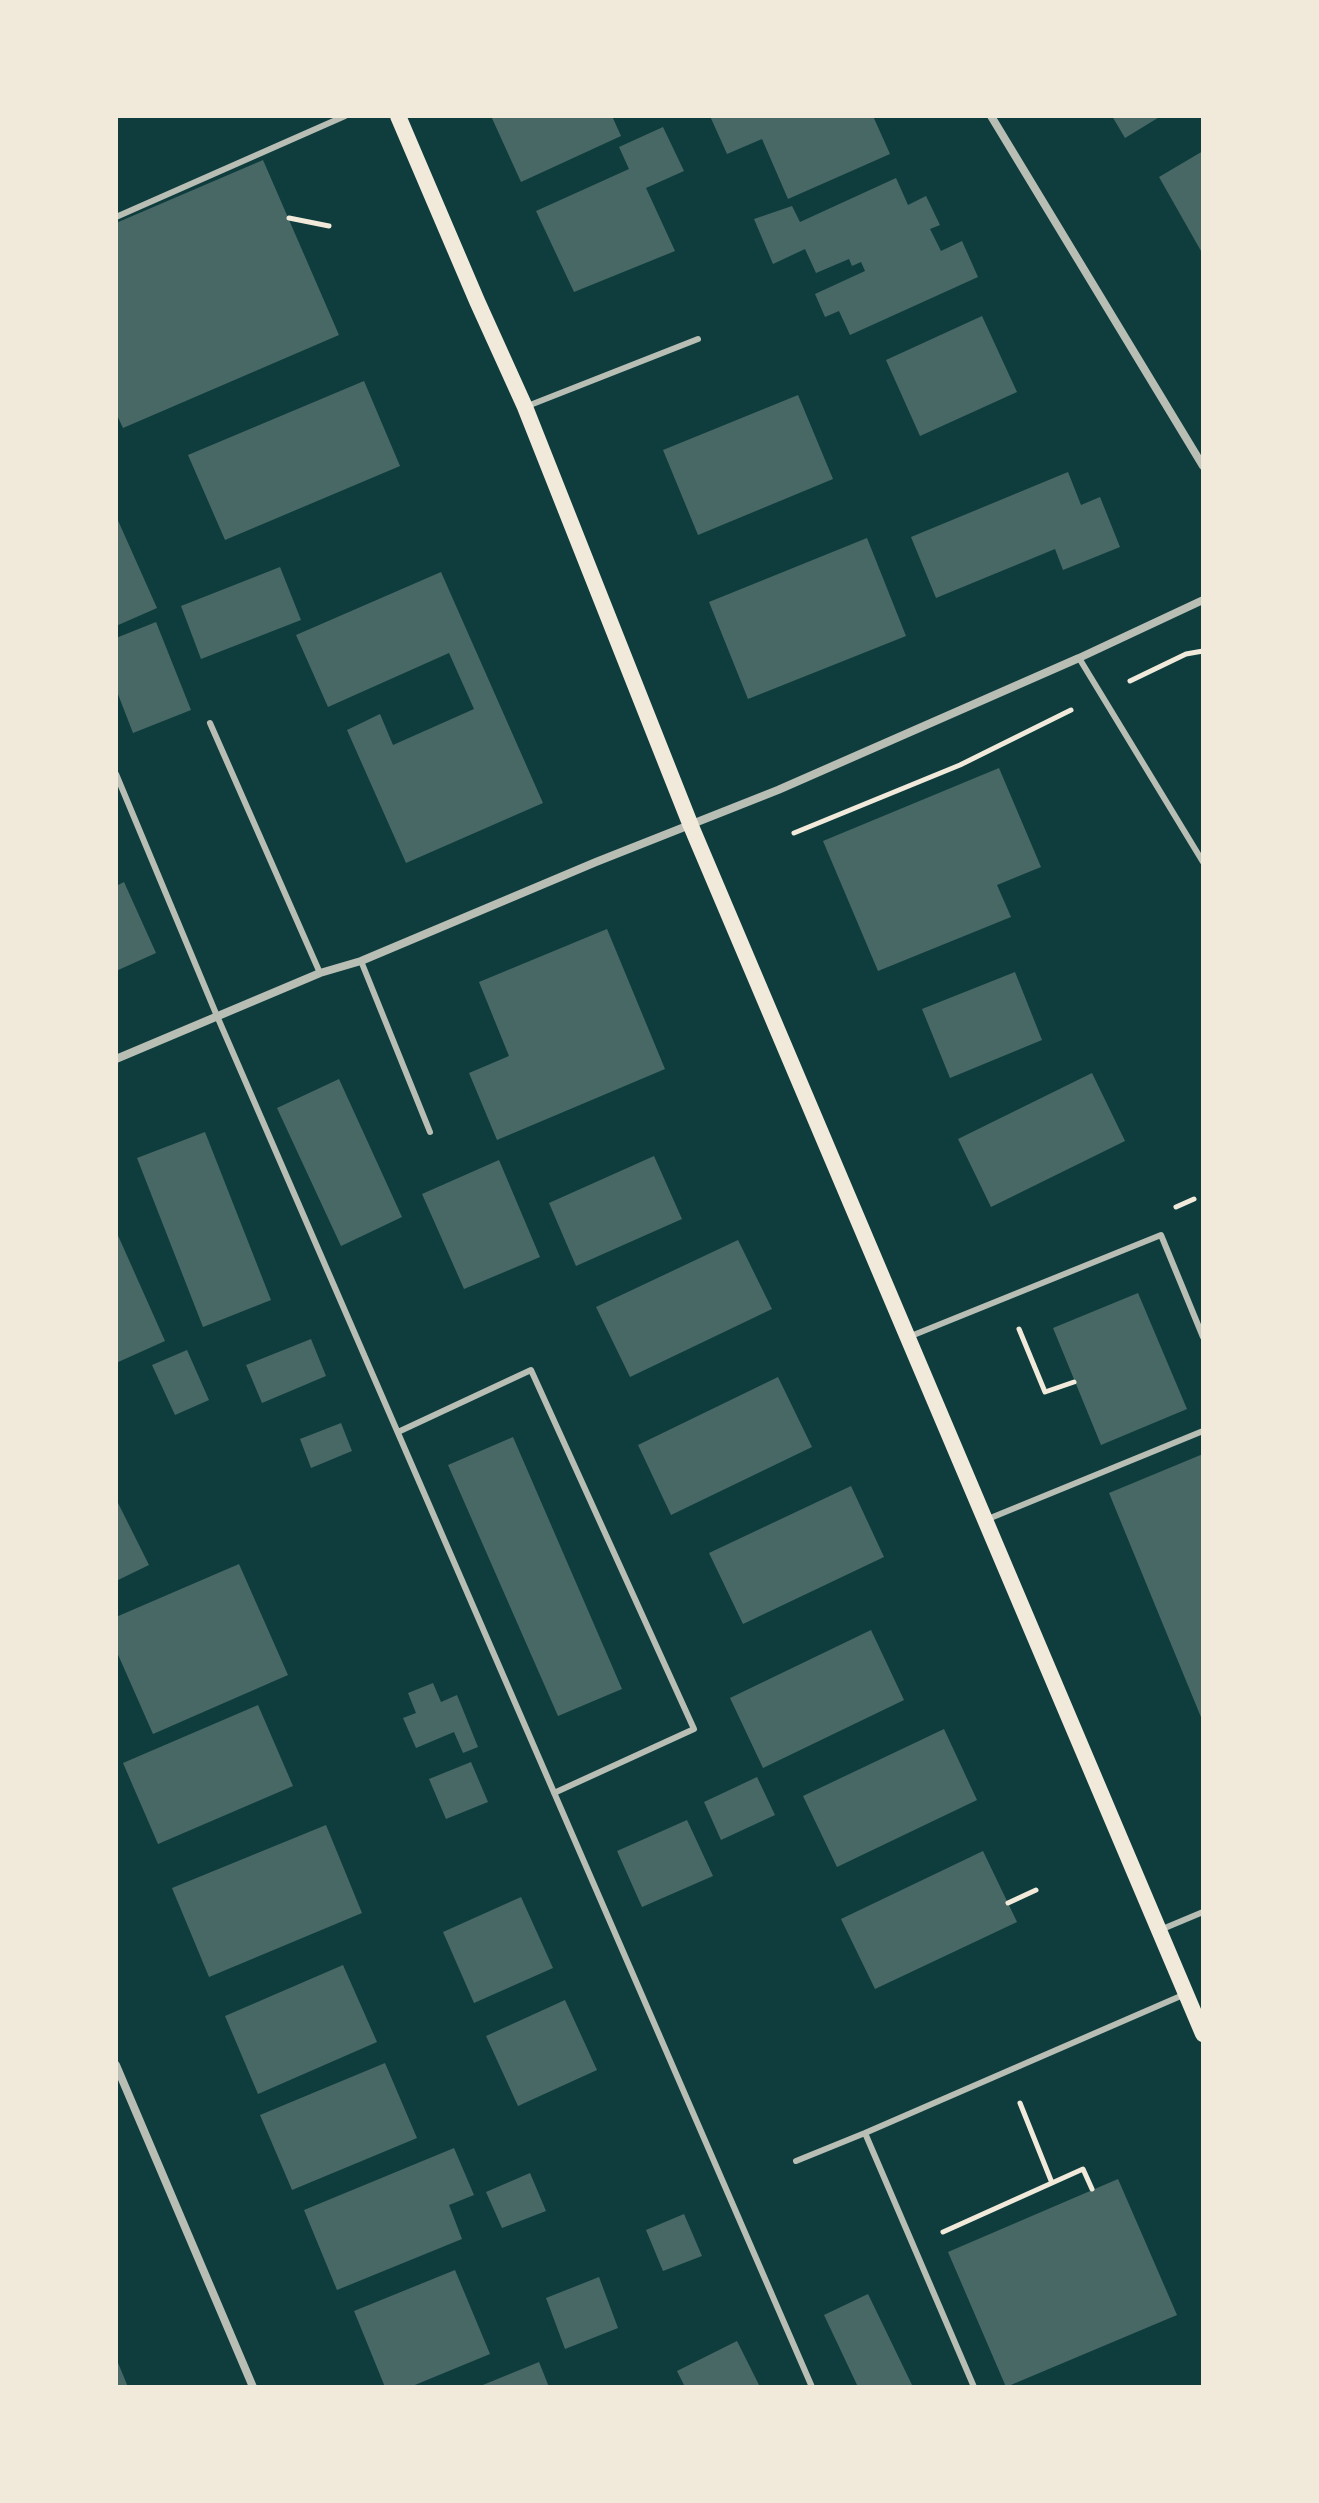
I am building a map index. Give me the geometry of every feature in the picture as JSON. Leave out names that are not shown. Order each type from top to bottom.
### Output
[{"type":"main road","points":[[398,116],[470,287],[525,407],[691,826],[1203,2034]]},
{"type":"street","points":[[991,116],[1203,466]]},
{"type":"street","points":[[116,1059],[320,973],[361,961],[596,862],[691,826],[1079,658],[1203,600]]},
{"type":"street","points":[[116,2065],[253,2387]]},
{"type":"lane","points":[[116,217],[345,116]]},
{"type":"lane","points":[[525,407],[698,339]]},
{"type":"lane","points":[[1079,658],[1203,862]]},
{"type":"lane","points":[[210,723],[320,973]]},
{"type":"lane","points":[[116,774],[217,1016],[812,2387]]},
{"type":"lane","points":[[361,961],[430,1132]]},
{"type":"lane","points":[[908,1338],[1161,1235],[1203,1337]]},
{"type":"lane","points":[[398,1432],[531,1370],[694,1729],[554,1793]]},
{"type":"lane","points":[[986,1519],[1203,1431]]},
{"type":"lane","points":[[1160,1930],[1203,1912]]},
{"type":"lane","points":[[796,2161],[1187,1994]]},
{"type":"lane","points":[[865,2133],[974,2387]]},
{"type":"path","points":[[289,218],[329,226]]},
{"type":"path","points":[[794,833],[960,765],[1186,654],[1203,651]]},
{"type":"path","points":[[1037,1284],[1017,1324],[1045,1392],[1074,1382]]},
{"type":"path","points":[[1008,1903],[1036,1890]]},
{"type":"path","points":[[1007,2071],[1052,2183]]},
{"type":"path","points":[[913,2245],[1083,2169],[1092,2189]]},
{"type":"building","points":[[491,116],[612,116],[621,136],[521,182]]},
{"type":"building","points":[[710,116],[873,116],[890,154],[788,199],[762,139],[727,154]]},
{"type":"building","points":[[1112,116],[1161,116],[1125,138]]},
{"type":"building","points":[[663,127],[684,171],[646,188],[675,251],[574,292],[536,211],[629,169],[619,147]]},
{"type":"building","points":[[1203,151],[1203,250],[1201,251],[1159,177]]},
{"type":"building","points":[[263,160],[339,335],[123,428],[116,413],[116,223]]},
{"type":"building","points":[[896,178],[908,205],[926,196],[940,225],[930,229],[941,251],[962,241],[978,277],[850,335],[839,311],[825,317],[815,294],[865,271],[861,262],[852,266],[849,259],[816,273],[805,249],[773,264],[754,219],[792,206],[800,222]]},
{"type":"building","points":[[982,316],[1017,392],[920,436],[886,360]]},
{"type":"building","points":[[364,381],[400,466],[225,540],[188,455]]},
{"type":"building","points":[[798,395],[833,479],[698,535],[663,450]]},
{"type":"building","points":[[1068,472],[1081,505],[1100,497],[1120,547],[1063,570],[1055,549],[936,598],[911,537]]},
{"type":"building","points":[[116,516],[157,608],[116,626]]},
{"type":"building","points":[[867,538],[906,636],[748,699],[709,602]]},
{"type":"building","points":[[280,567],[301,620],[201,659],[181,606]]},
{"type":"building","points":[[441,572],[543,803],[406,863],[347,730],[380,714],[393,745],[474,709],[449,653],[328,707],[296,635]]},
{"type":"building","points":[[156,622],[191,710],[133,733],[116,689],[116,638]]},
{"type":"building","points":[[999,768],[1041,867],[997,885],[1011,917],[878,971],[823,841]]},
{"type":"building","points":[[124,882],[156,953],[116,971],[116,886]]},
{"type":"building","points":[[607,929],[665,1069],[497,1140],[469,1073],[509,1056],[479,982]]},
{"type":"building","points":[[1015,972],[1042,1040],[950,1078],[922,1009]]},
{"type":"building","points":[[1092,1073],[1125,1141],[991,1207],[958,1139]]},
{"type":"building","points":[[339,1079],[402,1217],[341,1246],[277,1108]]},
{"type":"building","points":[[205,1132],[271,1300],[203,1327],[137,1158]]},
{"type":"building","points":[[654,1156],[682,1219],[576,1266],[549,1203]]},
{"type":"building","points":[[499,1160],[540,1257],[464,1289],[422,1194]]},
{"type":"building","points":[[116,1231],[165,1341],[116,1363]]},
{"type":"building","points":[[738,1240],[772,1309],[630,1377],[596,1307]]},
{"type":"building","points":[[1138,1293],[1187,1409],[1101,1445],[1053,1328]]},
{"type":"building","points":[[311,1339],[326,1376],[262,1403],[246,1365]]},
{"type":"building","points":[[187,1350],[209,1400],[175,1415],[152,1365]]},
{"type":"building","points":[[778,1377],[812,1447],[671,1515],[638,1445]]},
{"type":"building","points":[[341,1423],[352,1451],[311,1468],[300,1439]]},
{"type":"building","points":[[513,1437],[622,1689],[558,1716],[448,1465]]},
{"type":"building","points":[[1203,1454],[1203,1722],[1109,1493]]},
{"type":"building","points":[[851,1486],[884,1557],[743,1624],[709,1553]]},
{"type":"building","points":[[116,1499],[149,1565],[116,1581]]},
{"type":"building","points":[[239,1564],[288,1675],[153,1734],[116,1650],[116,1617]]},
{"type":"building","points":[[871,1630],[904,1700],[763,1768],[730,1698]]},
{"type":"building","points":[[433,1683],[441,1702],[457,1695],[478,1747],[463,1753],[454,1732],[416,1748],[403,1718],[416,1713],[408,1693]]},
{"type":"building","points":[[258,1705],[293,1786],[158,1844],[123,1763]]},
{"type":"building","points":[[944,1729],[977,1800],[837,1867],[803,1796]]},
{"type":"building","points":[[471,1762],[488,1802],[446,1819],[429,1779]]},
{"type":"building","points":[[757,1777],[775,1815],[721,1840],[704,1802]]},
{"type":"building","points":[[687,1820],[713,1876],[642,1907],[617,1851]]},
{"type":"building","points":[[326,1825],[362,1913],[209,1977],[172,1888]]},
{"type":"building","points":[[983,1851],[1017,1922],[875,1989],[841,1919]]},
{"type":"building","points":[[521,1897],[553,1968],[474,2003],[443,1932]]},
{"type":"building","points":[[343,1965],[377,2042],[258,2094],[225,2016]]},
{"type":"building","points":[[565,2000],[597,2070],[518,2106],[486,2036]]},
{"type":"building","points":[[385,2063],[417,2138],[292,2190],[260,2115]]},
{"type":"building","points":[[454,2148],[474,2195],[449,2205],[462,2239],[337,2290],[304,2210]]},
{"type":"building","points":[[530,2173],[546,2211],[502,2228],[486,2192]]},
{"type":"building","points":[[1118,2179],[1177,2315],[1006,2387],[948,2252]]},
{"type":"building","points":[[684,2214],[702,2256],[663,2271],[646,2230]]},
{"type":"building","points":[[455,2270],[490,2354],[410,2387],[385,2387],[354,2311]]},
{"type":"building","points":[[599,2277],[618,2328],[565,2349],[546,2298]]},
{"type":"building","points":[[868,2294],[913,2387],[858,2387],[824,2315]]},
{"type":"building","points":[[737,2341],[760,2387],[685,2387],[677,2371]]},
{"type":"building","points":[[116,2358],[128,2387],[116,2387]]},
{"type":"building","points":[[539,2362],[549,2387],[478,2387]]}]
